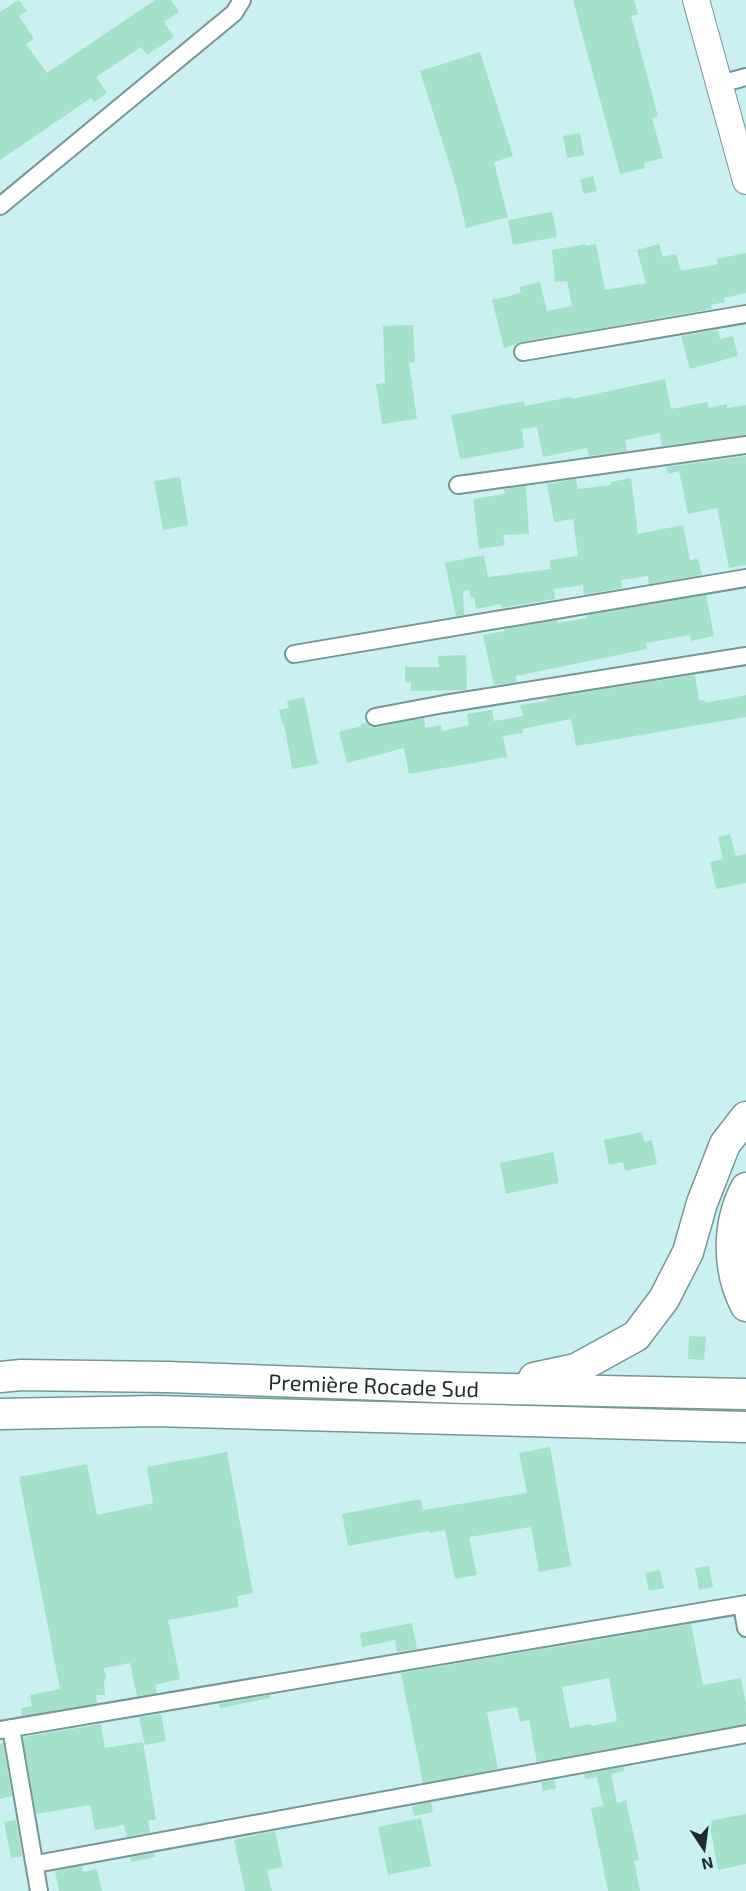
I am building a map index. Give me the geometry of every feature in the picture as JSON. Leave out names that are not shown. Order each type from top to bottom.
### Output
[{"type":"highway","points":[[464,1388],[545,1377],[576,1369],[636,1336],[664,1299],[688,1252],[702,1203],[725,1144],[746,1117]]},
{"type":"highway","points":[[746,1188],[738,1204],[731,1242],[738,1290],[746,1306]]},
{"type":"highway","name":"Première Rocade Sud","points":[[0,1377],[21,1375],[156,1377],[464,1388],[746,1394]]},
{"type":"highway","name":"Première Rocade Sud","points":[[0,1414],[167,1412],[746,1427]]},
{"type":"main road","points":[[696,0],[746,181]]},
{"type":"street","points":[[0,206],[234,13],[242,0]]},
{"type":"street","points":[[720,84],[746,77]]},
{"type":"street","points":[[523,352],[746,314]]},
{"type":"street","points":[[458,485],[746,445]]},
{"type":"street","points":[[294,654],[746,578]]},
{"type":"street","points":[[375,717],[746,656]]},
{"type":"street","points":[[39,1891],[36,1864],[6,1729],[744,1604],[746,1628]]},
{"type":"street","points":[[36,1864],[746,1734]]},
{"type":"building","points":[[19,0],[27,11],[19,16],[34,39],[26,44],[47,73],[155,0],[171,0],[179,12],[164,22],[174,37],[147,55],[141,47],[96,77],[107,93],[94,102],[91,98],[0,160],[0,12]]},
{"type":"building","points":[[573,0],[634,0],[638,14],[631,16],[658,116],[652,118],[663,158],[644,163],[645,168],[620,174]]},
{"type":"building","points":[[480,52],[513,156],[494,162],[508,217],[466,228],[456,185],[420,71]]},
{"type":"building","points":[[580,133],[584,155],[567,158],[563,136]]},
{"type":"building","points":[[593,176],[597,191],[584,194],[580,180]]},
{"type":"building","points":[[552,212],[557,237],[513,245],[508,220]]},
{"type":"building","points":[[586,244],[586,246],[596,244],[605,290],[646,283],[637,250],[659,244],[663,257],[676,254],[681,271],[718,264],[717,259],[746,253],[746,293],[724,298],[725,302],[711,305],[712,309],[521,342],[504,348],[492,300],[521,293],[519,287],[540,282],[547,311],[572,306],[567,281],[555,282],[552,250]]},
{"type":"building","points":[[413,325],[415,362],[409,363],[417,419],[382,424],[376,384],[385,383],[383,326]]},
{"type":"building","points":[[718,330],[720,339],[733,336],[738,356],[690,369],[681,336]]},
{"type":"building","points":[[665,379],[671,409],[707,402],[709,408],[727,404],[727,408],[746,405],[746,435],[662,446],[660,433],[625,440],[627,451],[589,456],[587,448],[543,457],[537,427],[522,429],[524,448],[460,459],[451,415],[524,401],[525,406],[571,397],[572,399]]},
{"type":"building","points":[[746,456],[746,565],[729,568],[717,508],[688,514],[679,471],[668,474],[666,467]]},
{"type":"building","points":[[180,477],[188,525],[163,530],[154,481]]},
{"type":"building","points":[[631,478],[638,534],[683,525],[690,560],[698,559],[702,575],[649,584],[648,576],[621,580],[622,588],[584,595],[583,585],[554,589],[555,599],[501,608],[501,604],[476,609],[474,597],[471,598],[469,590],[463,591],[464,615],[456,616],[445,563],[484,555],[488,577],[551,569],[550,560],[578,556],[573,519],[554,522],[547,484],[576,479],[578,489],[611,485],[610,482]]},
{"type":"building","points":[[526,486],[529,534],[503,535],[505,545],[479,549],[473,499],[505,494],[504,489]]},
{"type":"building","points":[[706,595],[714,636],[691,641],[690,635],[646,643],[647,649],[516,676],[517,682],[494,685],[483,635],[505,631],[504,629],[558,620],[558,623],[587,618],[587,615]]},
{"type":"building","points":[[466,655],[467,690],[411,691],[411,682],[405,682],[405,667],[439,667],[438,656]]},
{"type":"building","points":[[695,675],[699,701],[704,700],[705,703],[746,695],[746,717],[576,746],[571,719],[522,729],[523,733],[503,736],[507,757],[409,774],[404,748],[347,763],[339,732],[366,723],[371,727],[377,727],[424,718],[425,728],[441,725],[442,731],[469,725],[467,714],[492,710],[494,721],[523,716],[520,705],[547,701],[547,698]]},
{"type":"building","points":[[304,697],[318,764],[292,769],[284,723],[282,724],[279,710],[289,708],[287,701]]},
{"type":"building","points":[[730,834],[736,856],[746,854],[746,883],[716,889],[710,862],[723,859],[718,837]]},
{"type":"building","points":[[642,1132],[644,1142],[652,1140],[657,1164],[625,1171],[623,1162],[609,1165],[604,1140]]},
{"type":"building","points":[[553,1152],[559,1183],[506,1194],[500,1163]]},
{"type":"building","points":[[689,1336],[706,1337],[704,1360],[688,1359]]},
{"type":"building","points":[[550,1447],[571,1566],[539,1572],[531,1527],[469,1537],[477,1575],[455,1579],[445,1530],[348,1546],[342,1514],[421,1499],[423,1510],[527,1493],[519,1453]]},
{"type":"building","points":[[227,1452],[253,1593],[237,1596],[239,1607],[168,1620],[180,1679],[155,1685],[157,1693],[137,1696],[130,1663],[104,1668],[105,1695],[96,1695],[97,1703],[22,1716],[21,1708],[32,1706],[30,1695],[60,1689],[19,1477],[87,1464],[97,1515],[153,1503],[147,1467]]},
{"type":"building","points":[[709,1566],[713,1587],[699,1590],[695,1568]]},
{"type":"building","points":[[660,1570],[664,1588],[649,1591],[645,1573]]},
{"type":"building","points":[[412,1623],[417,1649],[397,1652],[395,1640],[362,1647],[360,1633]]},
{"type":"building","points":[[691,1624],[703,1685],[741,1678],[746,1705],[746,1724],[537,1762],[529,1720],[520,1722],[517,1707],[487,1712],[498,1769],[423,1783],[401,1673]],"holes":[[[609,1678],[617,1721],[570,1728],[562,1687]]]},
{"type":"building","points":[[270,1695],[270,1698],[220,1708],[219,1704]]},
{"type":"building","points":[[161,1714],[166,1741],[145,1745],[139,1717]]},
{"type":"building","points":[[101,1724],[105,1748],[143,1742],[156,1819],[148,1821],[150,1832],[127,1837],[124,1825],[95,1830],[90,1805],[36,1814],[23,1737]]},
{"type":"building","points":[[3,1743],[12,1796],[0,1799],[0,1744]]},
{"type":"building","points":[[623,1767],[624,1771],[611,1774],[617,1803],[626,1800],[639,1860],[634,1861],[640,1891],[608,1891],[591,1808],[603,1806],[597,1777],[585,1779],[584,1774]]},
{"type":"building","points":[[554,1780],[556,1788],[543,1791],[541,1782]]},
{"type":"building","points":[[431,1802],[433,1812],[414,1816],[412,1806]]},
{"type":"building","points":[[746,1814],[746,1864],[718,1870],[709,1821]]},
{"type":"building","points":[[421,1818],[431,1866],[388,1875],[378,1827]]},
{"type":"building","points":[[16,1820],[22,1856],[11,1858],[4,1822]]},
{"type":"building","points":[[275,1831],[283,1867],[267,1870],[272,1891],[245,1891],[234,1840]]},
{"type":"building","points":[[154,1853],[155,1857],[131,1862],[130,1857]]},
{"type":"building","points":[[82,1866],[83,1872],[97,1869],[102,1891],[59,1891],[55,1871]]}]
